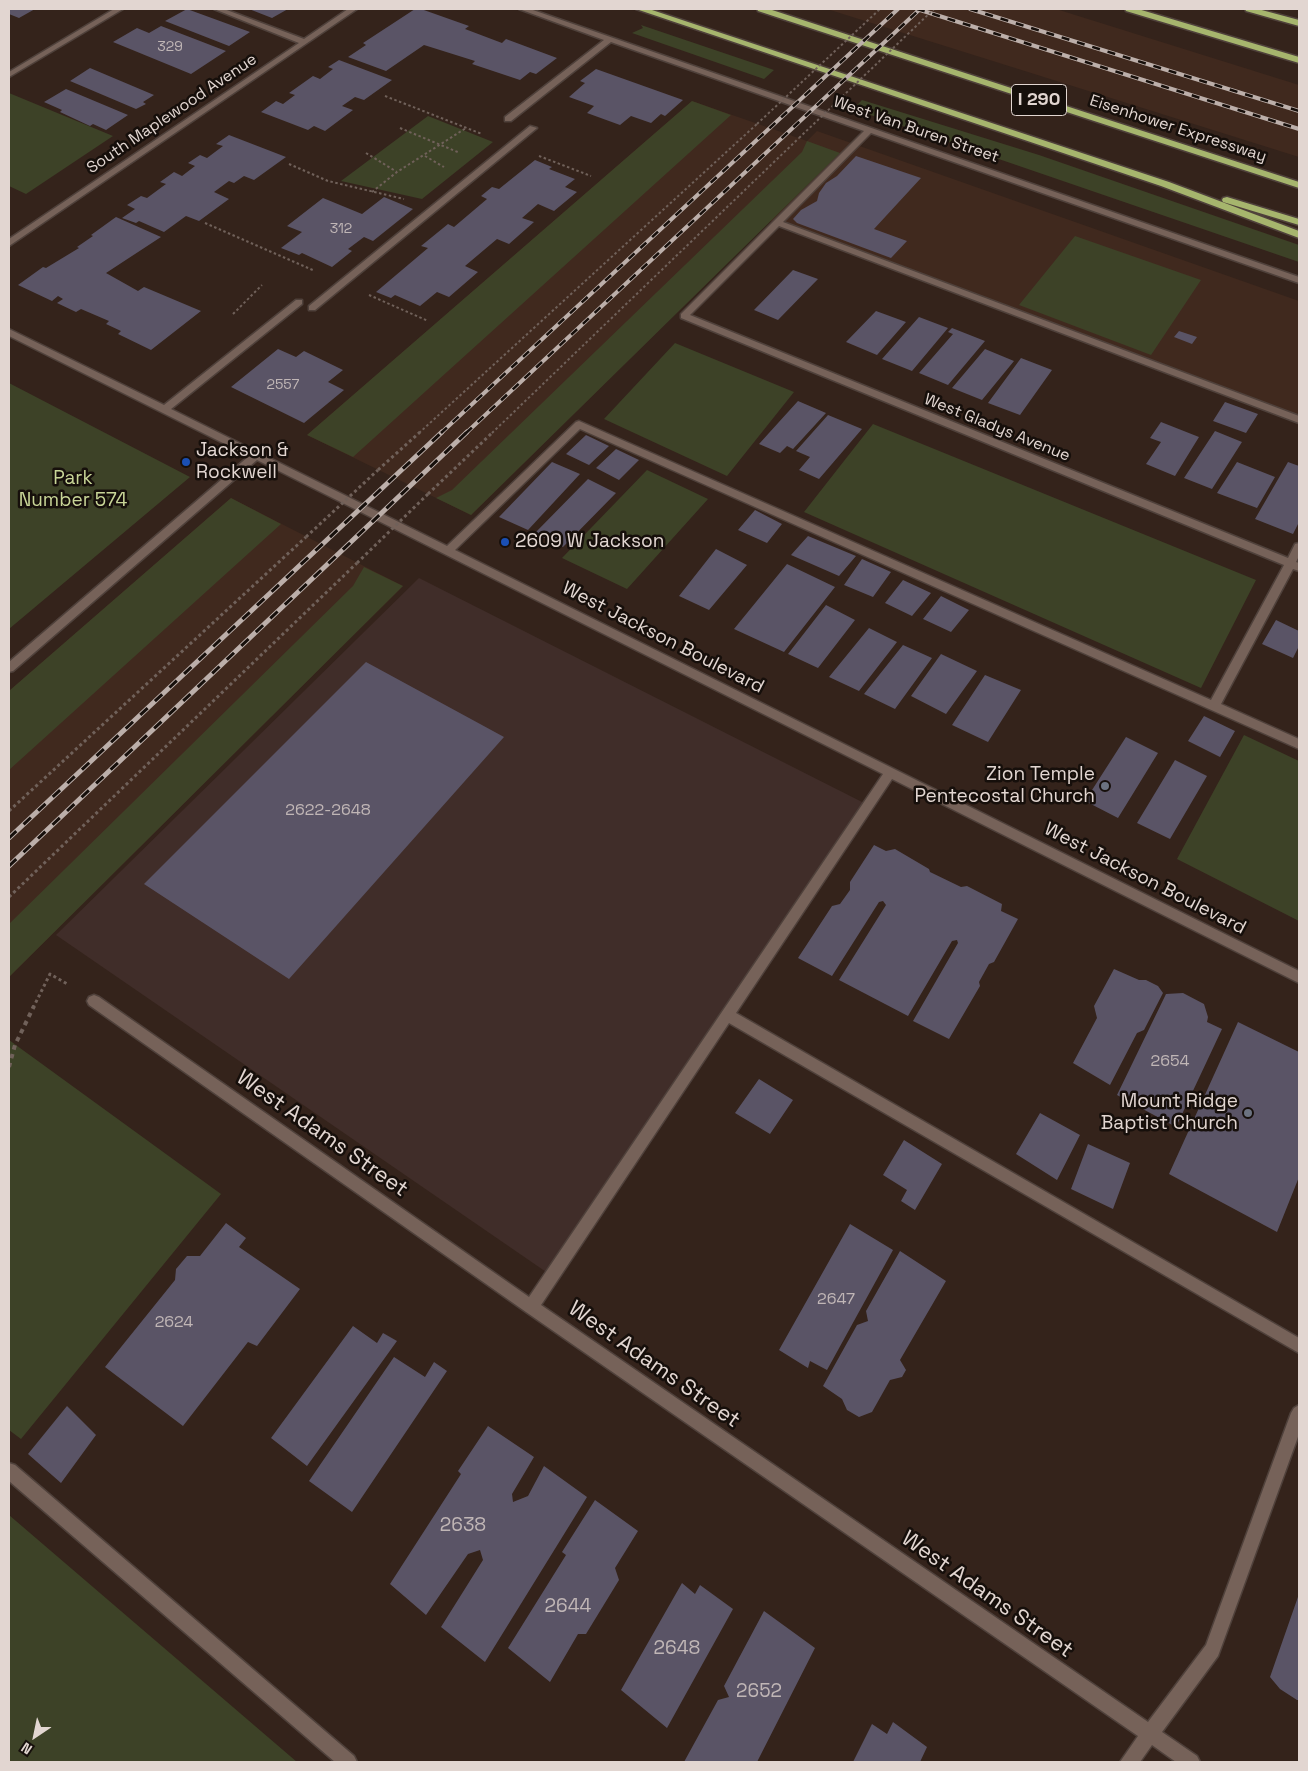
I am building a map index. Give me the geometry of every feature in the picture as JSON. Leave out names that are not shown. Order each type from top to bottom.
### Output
[{"type":"highway","points":[[641,9],[1164,184],[1299,235]]},
{"type":"highway","name":"Eisenhower Expressway","points":[[761,9],[1299,185]]},
{"type":"highway","points":[[1129,9],[1299,60]]},
{"type":"highway","points":[[1249,9],[1299,23]]},
{"type":"highway","points":[[1164,184],[1247,205],[1299,222]]},
{"type":"street","points":[[9,75],[119,9]]},
{"type":"street","points":[[218,9],[304,42]]},
{"type":"street","name":"South Maplewood Avenue","points":[[9,243],[353,9]]},
{"type":"street","name":"West Van Buren Street","points":[[524,9],[1299,280]]},
{"type":"street","points":[[508,119],[610,39]]},
{"type":"street","points":[[312,308],[533,128]]},
{"type":"street","points":[[870,130],[778,224],[1299,420]]},
{"type":"street","name":"West Gladys Avenue","points":[[778,224],[684,316],[1295,566]]},
{"type":"street","points":[[164,410],[300,302]]},
{"type":"street","name":"West Jackson Boulevard","points":[[9,332],[1299,977]]},
{"type":"street","points":[[448,551],[579,424],[1299,744]]},
{"type":"street","points":[[9,668],[257,455]]},
{"type":"street","points":[[1214,706],[1295,566],[1299,547]]},
{"type":"street","points":[[531,1307],[890,773]]},
{"type":"street","name":"West Adams Street","points":[[94,1001],[531,1307],[1191,1762]]},
{"type":"street","points":[[727,1015],[1299,1346]]},
{"type":"street","points":[[1129,1762],[1212,1650],[1299,1413]]},
{"type":"street","points":[[9,1471],[348,1762]]},
{"type":"path","points":[[9,811],[880,9]]},
{"type":"path","points":[[9,897],[934,9]]},
{"type":"path","points":[[400,128],[488,164]]},
{"type":"path","points":[[372,192],[397,172],[466,128]]},
{"type":"path","points":[[366,153],[397,172]]},
{"type":"path","points":[[289,164],[328,181],[436,206]]},
{"type":"path","points":[[233,314],[262,285]]},
{"type":"path","points":[[9,1067],[15,1044],[50,974],[94,1001]]},
{"type":"shaded area","points":[[827,9],[1056,9],[1299,85],[1299,157]]},
{"type":"shaded area","points":[[692,101],[807,141],[817,131],[1299,301],[1299,420],[770,221],[471,515],[307,435]]},
{"type":"shaded area","points":[[231,498],[403,586],[9,977],[9,691]]},
{"type":"shaded area","points":[[419,578],[868,805],[552,1276],[56,935]]},
{"type":"green space","points":[[641,25],[774,70],[764,79],[632,33],[643,28]]},
{"type":"green space","points":[[9,93],[113,136],[26,194],[9,186]]},
{"type":"green space","points":[[862,100],[1039,155],[1299,245],[1299,262],[853,109]]},
{"type":"green space","points":[[692,101],[731,115],[353,457],[307,435]]},
{"type":"green space","points":[[428,116],[493,142],[422,199],[341,181]]},
{"type":"green space","points":[[807,141],[840,153],[471,515],[436,498],[452,490],[802,152]]},
{"type":"green space","points":[[1075,236],[1201,280],[1151,355],[1019,305]]},
{"type":"green space","points":[[675,343],[794,392],[727,476],[604,419]]},
{"type":"green space","name":"Park Number 574","points":[[9,383],[190,477],[9,629]]},
{"type":"green space","points":[[873,424],[1256,580],[1201,688],[804,512]]},
{"type":"green space","points":[[647,470],[708,499],[627,589],[562,558]]},
{"type":"green space","points":[[231,498],[281,524],[9,770],[9,691]]},
{"type":"green space","points":[[364,567],[403,586],[9,977],[9,924],[353,586]]},
{"type":"green space","points":[[1244,735],[1299,761],[1299,921],[1177,859]]},
{"type":"green space","points":[[9,1040],[221,1194],[21,1439],[9,1430]]},
{"type":"green space","points":[[9,1515],[297,1762],[9,1762]]},
{"type":"building","points":[[9,9],[35,9],[19,18],[9,14]]},
{"type":"building","points":[[187,9],[250,32],[229,46],[165,21]]},
{"type":"building","points":[[249,9],[288,9],[272,18]]},
{"type":"building","points":[[415,9],[421,9],[469,26],[465,29],[502,43],[506,39],[557,58],[536,74],[530,72],[520,80],[472,64],[475,61],[424,45],[386,71],[348,57],[366,45],[363,43]]},
{"type":"building","points":[[161,26],[226,51],[191,74],[113,42],[137,28],[149,33]]},
{"type":"building","points":[[339,60],[392,80],[364,100],[355,97],[342,106],[353,110],[325,131],[314,126],[308,130],[261,112],[276,101],[283,104],[295,95],[289,93],[313,76],[320,79],[333,69],[328,67]]},
{"type":"building","points":[[90,68],[154,95],[143,102],[146,104],[136,109],[70,81]]},
{"type":"building","points":[[596,69],[683,100],[665,116],[661,114],[651,123],[631,116],[620,125],[587,113],[594,106],[569,97],[585,83],[580,81]]},
{"type":"building","points":[[66,89],[128,115],[106,130],[93,124],[90,126],[44,102]]},
{"type":"building","points":[[229,135],[286,157],[254,180],[244,176],[234,183],[229,181],[214,192],[229,199],[199,221],[186,216],[164,232],[139,221],[136,223],[122,218],[135,209],[127,205],[141,196],[147,198],[166,184],[160,182],[174,172],[182,176],[195,166],[188,163],[200,155],[207,158],[223,146],[216,144]]},
{"type":"building","points":[[856,156],[921,178],[874,229],[907,241],[891,258],[797,223],[793,219],[801,210],[817,201],[819,193],[826,183],[837,176]]},
{"type":"building","points":[[535,160],[552,167],[549,169],[575,179],[565,187],[577,192],[554,211],[538,204],[522,218],[534,222],[509,244],[497,239],[465,266],[478,272],[449,297],[437,292],[420,306],[395,295],[391,298],[376,292],[428,248],[421,246],[448,224],[454,227],[487,199],[481,196],[492,187],[499,189]]},
{"type":"building","points":[[384,197],[413,209],[373,241],[364,237],[348,249],[352,251],[332,267],[302,253],[299,255],[281,248],[302,232],[287,226],[323,198],[362,214]]},
{"type":"building","points":[[116,217],[161,237],[106,273],[138,291],[144,287],[201,311],[151,350],[118,334],[121,331],[106,324],[109,321],[81,309],[76,312],[57,303],[63,299],[58,296],[52,301],[18,285],[43,267],[46,268],[79,248],[77,247],[93,236],[91,235]]},
{"type":"building","points":[[793,270],[818,279],[778,320],[754,310]]},
{"type":"building","points":[[876,311],[906,322],[877,355],[846,342]]},
{"type":"building","points":[[919,317],[948,328],[912,371],[882,359]]},
{"type":"building","points":[[952,328],[985,341],[948,385],[919,373],[953,334],[948,332]]},
{"type":"building","points":[[1179,331],[1197,337],[1192,344],[1174,337]]},
{"type":"building","points":[[278,349],[296,357],[304,351],[343,370],[328,382],[344,390],[304,423],[231,387]]},
{"type":"building","points":[[985,349],[1014,361],[982,400],[952,388]]},
{"type":"building","points":[[1021,358],[1052,370],[1020,415],[988,403]]},
{"type":"building","points":[[798,401],[826,413],[793,449],[787,446],[780,453],[759,444]]},
{"type":"building","points":[[1225,402],[1258,414],[1246,433],[1213,421]]},
{"type":"building","points":[[828,415],[862,429],[819,479],[799,470],[810,457],[796,451]]},
{"type":"building","points":[[1161,422],[1199,437],[1175,476],[1146,464],[1161,442],[1150,438]]},
{"type":"building","points":[[1215,431],[1242,442],[1212,489],[1184,478]]},
{"type":"building","points":[[586,435],[609,446],[589,465],[566,454]]},
{"type":"building","points":[[616,449],[639,460],[619,480],[596,468]]},
{"type":"building","points":[[552,462],[580,474],[528,530],[499,517]]},
{"type":"building","points":[[1237,462],[1275,477],[1257,508],[1217,493]]},
{"type":"building","points":[[1288,462],[1299,466],[1299,522],[1293,534],[1255,519]]},
{"type":"building","points":[[588,479],[616,493],[563,547],[535,533]]},
{"type":"building","points":[[755,510],[782,524],[767,543],[738,530]]},
{"type":"building","points":[[808,536],[856,556],[839,576],[791,555]]},
{"type":"building","points":[[716,549],[747,565],[709,610],[679,596]]},
{"type":"building","points":[[862,559],[891,572],[873,597],[844,585]]},
{"type":"building","points":[[787,564],[835,587],[784,652],[734,629]]},
{"type":"building","points":[[903,580],[931,593],[912,616],[885,603]]},
{"type":"building","points":[[941,596],[969,610],[951,632],[923,619]]},
{"type":"building","points":[[826,605],[855,620],[818,668],[788,654]]},
{"type":"building","points":[[1276,620],[1299,631],[1299,646],[1293,658],[1262,644]]},
{"type":"building","points":[[869,628],[897,642],[859,691],[829,677]]},
{"type":"building","points":[[903,645],[932,658],[895,709],[864,694]]},
{"type":"building","points":[[941,654],[977,671],[946,714],[911,696]]},
{"type":"building","points":[[366,662],[504,737],[289,979],[144,884]]},
{"type":"building","points":[[985,675],[1021,690],[988,742],[952,725]]},
{"type":"building","points":[[1204,716],[1235,731],[1220,757],[1188,741]]},
{"type":"building","points":[[1126,737],[1158,753],[1118,818],[1085,801]]},
{"type":"building","points":[[1175,760],[1207,776],[1170,839],[1137,823]]},
{"type":"building","points":[[874,845],[886,851],[895,849],[929,869],[930,872],[961,887],[967,886],[1002,904],[1001,911],[1018,919],[994,962],[989,964],[979,982],[980,986],[949,1039],[913,1021],[958,943],[957,940],[952,941],[908,1016],[839,980],[886,905],[883,901],[879,902],[832,976],[798,958],[832,906],[840,904],[850,890],[850,882]]},
{"type":"building","points":[[1114,969],[1139,980],[1146,980],[1158,986],[1163,993],[1144,1030],[1137,1033],[1110,1085],[1073,1063],[1097,1018],[1094,1006]]},
{"type":"building","points":[[1183,993],[1204,1004],[1208,1017],[1207,1022],[1222,1029],[1176,1127],[1117,1095],[1166,994]]},
{"type":"building","name":"Mount Ridge Baptist Church","points":[[1238,1022],[1299,1052],[1299,1177],[1277,1232],[1169,1174]]},
{"type":"building","points":[[759,1079],[793,1100],[770,1134],[735,1113]]},
{"type":"building","points":[[1040,1113],[1080,1135],[1057,1180],[1016,1154]]},
{"type":"building","points":[[904,1140],[942,1164],[915,1210],[901,1201],[907,1190],[883,1175]]},
{"type":"building","points":[[1088,1144],[1130,1163],[1113,1209],[1071,1189]]},
{"type":"building","points":[[226,1223],[246,1238],[239,1247],[300,1289],[257,1346],[248,1342],[183,1426],[105,1367],[175,1280],[176,1269],[187,1256],[200,1256]]},
{"type":"building","points":[[850,1224],[893,1250],[827,1370],[810,1361],[808,1368],[779,1350]]},
{"type":"building","points":[[900,1251],[946,1281],[900,1360],[906,1370],[902,1377],[890,1380],[872,1412],[859,1417],[847,1410],[842,1399],[823,1386],[857,1325],[868,1321],[866,1311]]},
{"type":"building","points":[[353,1326],[377,1343],[383,1333],[397,1341],[307,1466],[271,1438]]},
{"type":"building","points":[[394,1357],[425,1377],[434,1362],[447,1371],[352,1512],[309,1481]]},
{"type":"building","points":[[67,1406],[96,1435],[61,1483],[28,1454]]},
{"type":"building","points":[[488,1426],[534,1457],[512,1494],[513,1502],[528,1496],[544,1466],[587,1497],[485,1662],[441,1627],[483,1560],[480,1550],[468,1554],[426,1615],[390,1584],[461,1474],[458,1471]]},
{"type":"building","points":[[595,1500],[638,1531],[615,1568],[619,1580],[586,1634],[578,1634],[550,1682],[508,1648],[566,1555],[562,1552]]},
{"type":"building","points":[[682,1583],[695,1594],[700,1585],[733,1609],[667,1728],[621,1690]]},
{"type":"building","points":[[1299,1594],[1299,1700],[1297,1700],[1280,1689],[1270,1677]]},
{"type":"building","points":[[764,1611],[815,1648],[757,1762],[684,1762],[718,1700],[729,1697],[724,1686]]},
{"type":"building","points":[[893,1722],[927,1747],[920,1762],[853,1762],[872,1724],[887,1734]]},
{"type":"railway","points":[[441,433],[898,9]]},
{"type":"railway","points":[[970,9],[1299,111]]},
{"type":"railway","points":[[466,433],[919,10]]},
{"type":"railway","points":[[919,10],[1299,129]]},
{"type":"railway","points":[[9,838],[442,432]]},
{"type":"railway","points":[[9,866],[467,432]]},
{"type":"place","name":"Jackson & Rockwell","points":[[186,462]]},
{"type":"place","name":"2609 W Jackson","points":[[505,542]]},
{"type":"place","name":"Zion Temple Pentecostal Church","points":[[1105,786]]},
{"type":"place","name":"Mount Ridge Baptist Church","points":[[1248,1113]]}]
